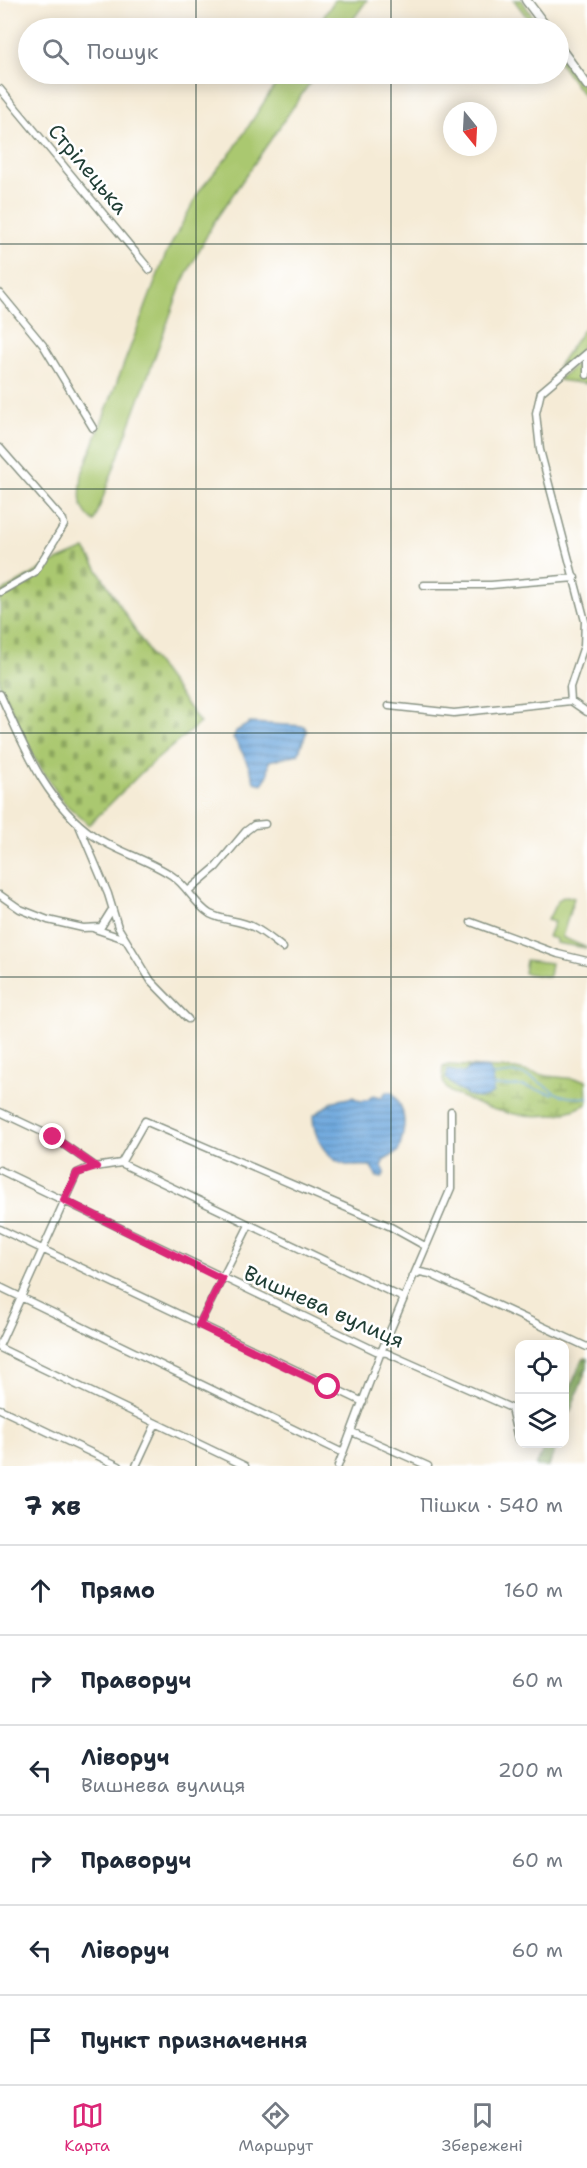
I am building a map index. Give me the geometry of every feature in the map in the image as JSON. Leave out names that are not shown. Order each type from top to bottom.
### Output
[{"type":"street","points":[[526,0],[540,18]]},
{"type":"street","points":[[569,60],[587,85]]},
{"type":"street","name":"Стрілецька","points":[[0,89],[150,270]]},
{"type":"street","points":[[0,293],[43,345],[93,428]]},
{"type":"street","points":[[587,355],[587,375]]},
{"type":"street","points":[[571,701],[570,687],[582,656],[586,636],[575,578],[545,473],[536,412],[541,392],[587,355]]},
{"type":"street","points":[[0,448],[63,520],[64,525],[35,572],[0,592]]},
{"type":"street","points":[[424,585],[492,585],[575,578]]},
{"type":"street","points":[[0,694],[41,779],[54,798],[78,822],[95,837],[156,866],[175,878],[201,908],[210,914],[252,926],[283,948]]},
{"type":"street","points":[[389,706],[454,713],[571,701],[587,712]]},
{"type":"street","points":[[78,822],[126,940],[151,981],[188,1019]]},
{"type":"street","points":[[188,891],[216,867],[246,831],[254,825],[265,824]]},
{"type":"street","points":[[0,895],[29,914],[94,929],[126,940]]},
{"type":"street","points":[[94,929],[106,922],[112,910]]},
{"type":"street","points":[[471,922],[558,954],[587,961]]},
{"type":"street","points":[[0,1112],[53,1137],[96,1167]]},
{"type":"street","points":[[338,1466],[381,1352],[451,1188],[451,1112]]},
{"type":"street","points":[[121,1163],[145,1121],[389,1226],[419,1240],[425,1246]]},
{"type":"street","points":[[245,1466],[0,1346],[41,1248],[77,1173],[121,1163],[403,1298]]},
{"type":"street","name":"Вишнева вулиця","points":[[0,1170],[222,1279],[381,1352],[511,1408],[515,1424]]},
{"type":"street","points":[[199,1325],[249,1225]]},
{"type":"street","points":[[0,1229],[363,1402]]},
{"type":"street","points":[[412,1277],[420,1272],[430,1274],[585,1347]]},
{"type":"street","points":[[0,1287],[343,1454]]},
{"type":"street","points":[[0,1409],[119,1466]]},
{"type":"street","points":[[136,1466],[156,1423]]},
{"type":"street","points":[[352,1432],[428,1466]]},
{"type":"green space","points":[[335,0],[367,0],[354,18],[323,18]]},
{"type":"green space","points":[[514,0],[522,0],[533,18],[528,18]]},
{"type":"green space","points":[[569,68],[587,92],[587,101],[569,76]]},
{"type":"green space","points":[[277,84],[309,84],[214,222],[182,283],[94,522],[84,511],[80,500],[82,474],[165,256],[200,190],[234,149]]},
{"type":"green space","points":[[587,324],[587,331],[580,350],[571,360],[558,366]]},
{"type":"green space","points":[[582,360],[587,384],[558,380]]},
{"type":"green space","points":[[85,549],[153,659],[200,723],[143,771],[89,825],[63,802],[33,756],[0,684],[0,593],[50,564]]},
{"type":"green space","points":[[567,896],[574,898],[562,937],[587,948],[556,943],[556,939],[548,937],[554,922],[547,920],[559,900]]},
{"type":"green space","points":[[526,960],[551,963],[549,977],[524,973]]},
{"type":"green space","points":[[448,1065],[516,1069],[547,1076],[586,1080],[587,1104],[573,1110],[541,1116],[493,1109],[448,1090],[444,1082],[443,1067]]},
{"type":"green space","points":[[587,1359],[587,1368],[569,1415],[569,1391],[582,1360]]},
{"type":"green space","points":[[544,1448],[556,1448],[549,1466],[536,1466]]},
{"type":"water","points":[[250,723],[304,726],[307,731],[298,754],[269,761],[268,775],[262,784],[254,782],[239,746],[233,739],[236,731]]},
{"type":"water","points":[[469,1068],[489,1068],[493,1078],[493,1093],[487,1097],[468,1095],[446,1078],[448,1070],[464,1073]]},
{"type":"water","points":[[386,1092],[392,1092],[401,1106],[404,1128],[398,1152],[383,1161],[382,1166],[385,1172],[382,1178],[377,1177],[370,1166],[346,1165],[332,1158],[318,1139],[313,1116],[334,1101],[353,1097],[360,1101],[368,1100],[373,1095],[382,1097]]},
{"type":"waterway","points":[[492,1075],[521,1074],[531,1077],[557,1094],[587,1097]]},
{"type":"waterway","points":[[493,1086],[523,1086],[553,1094]]},
{"type":"route","points":[[53,1137],[96,1167],[77,1173],[64,1200],[222,1279],[199,1325],[328,1387]]}]
